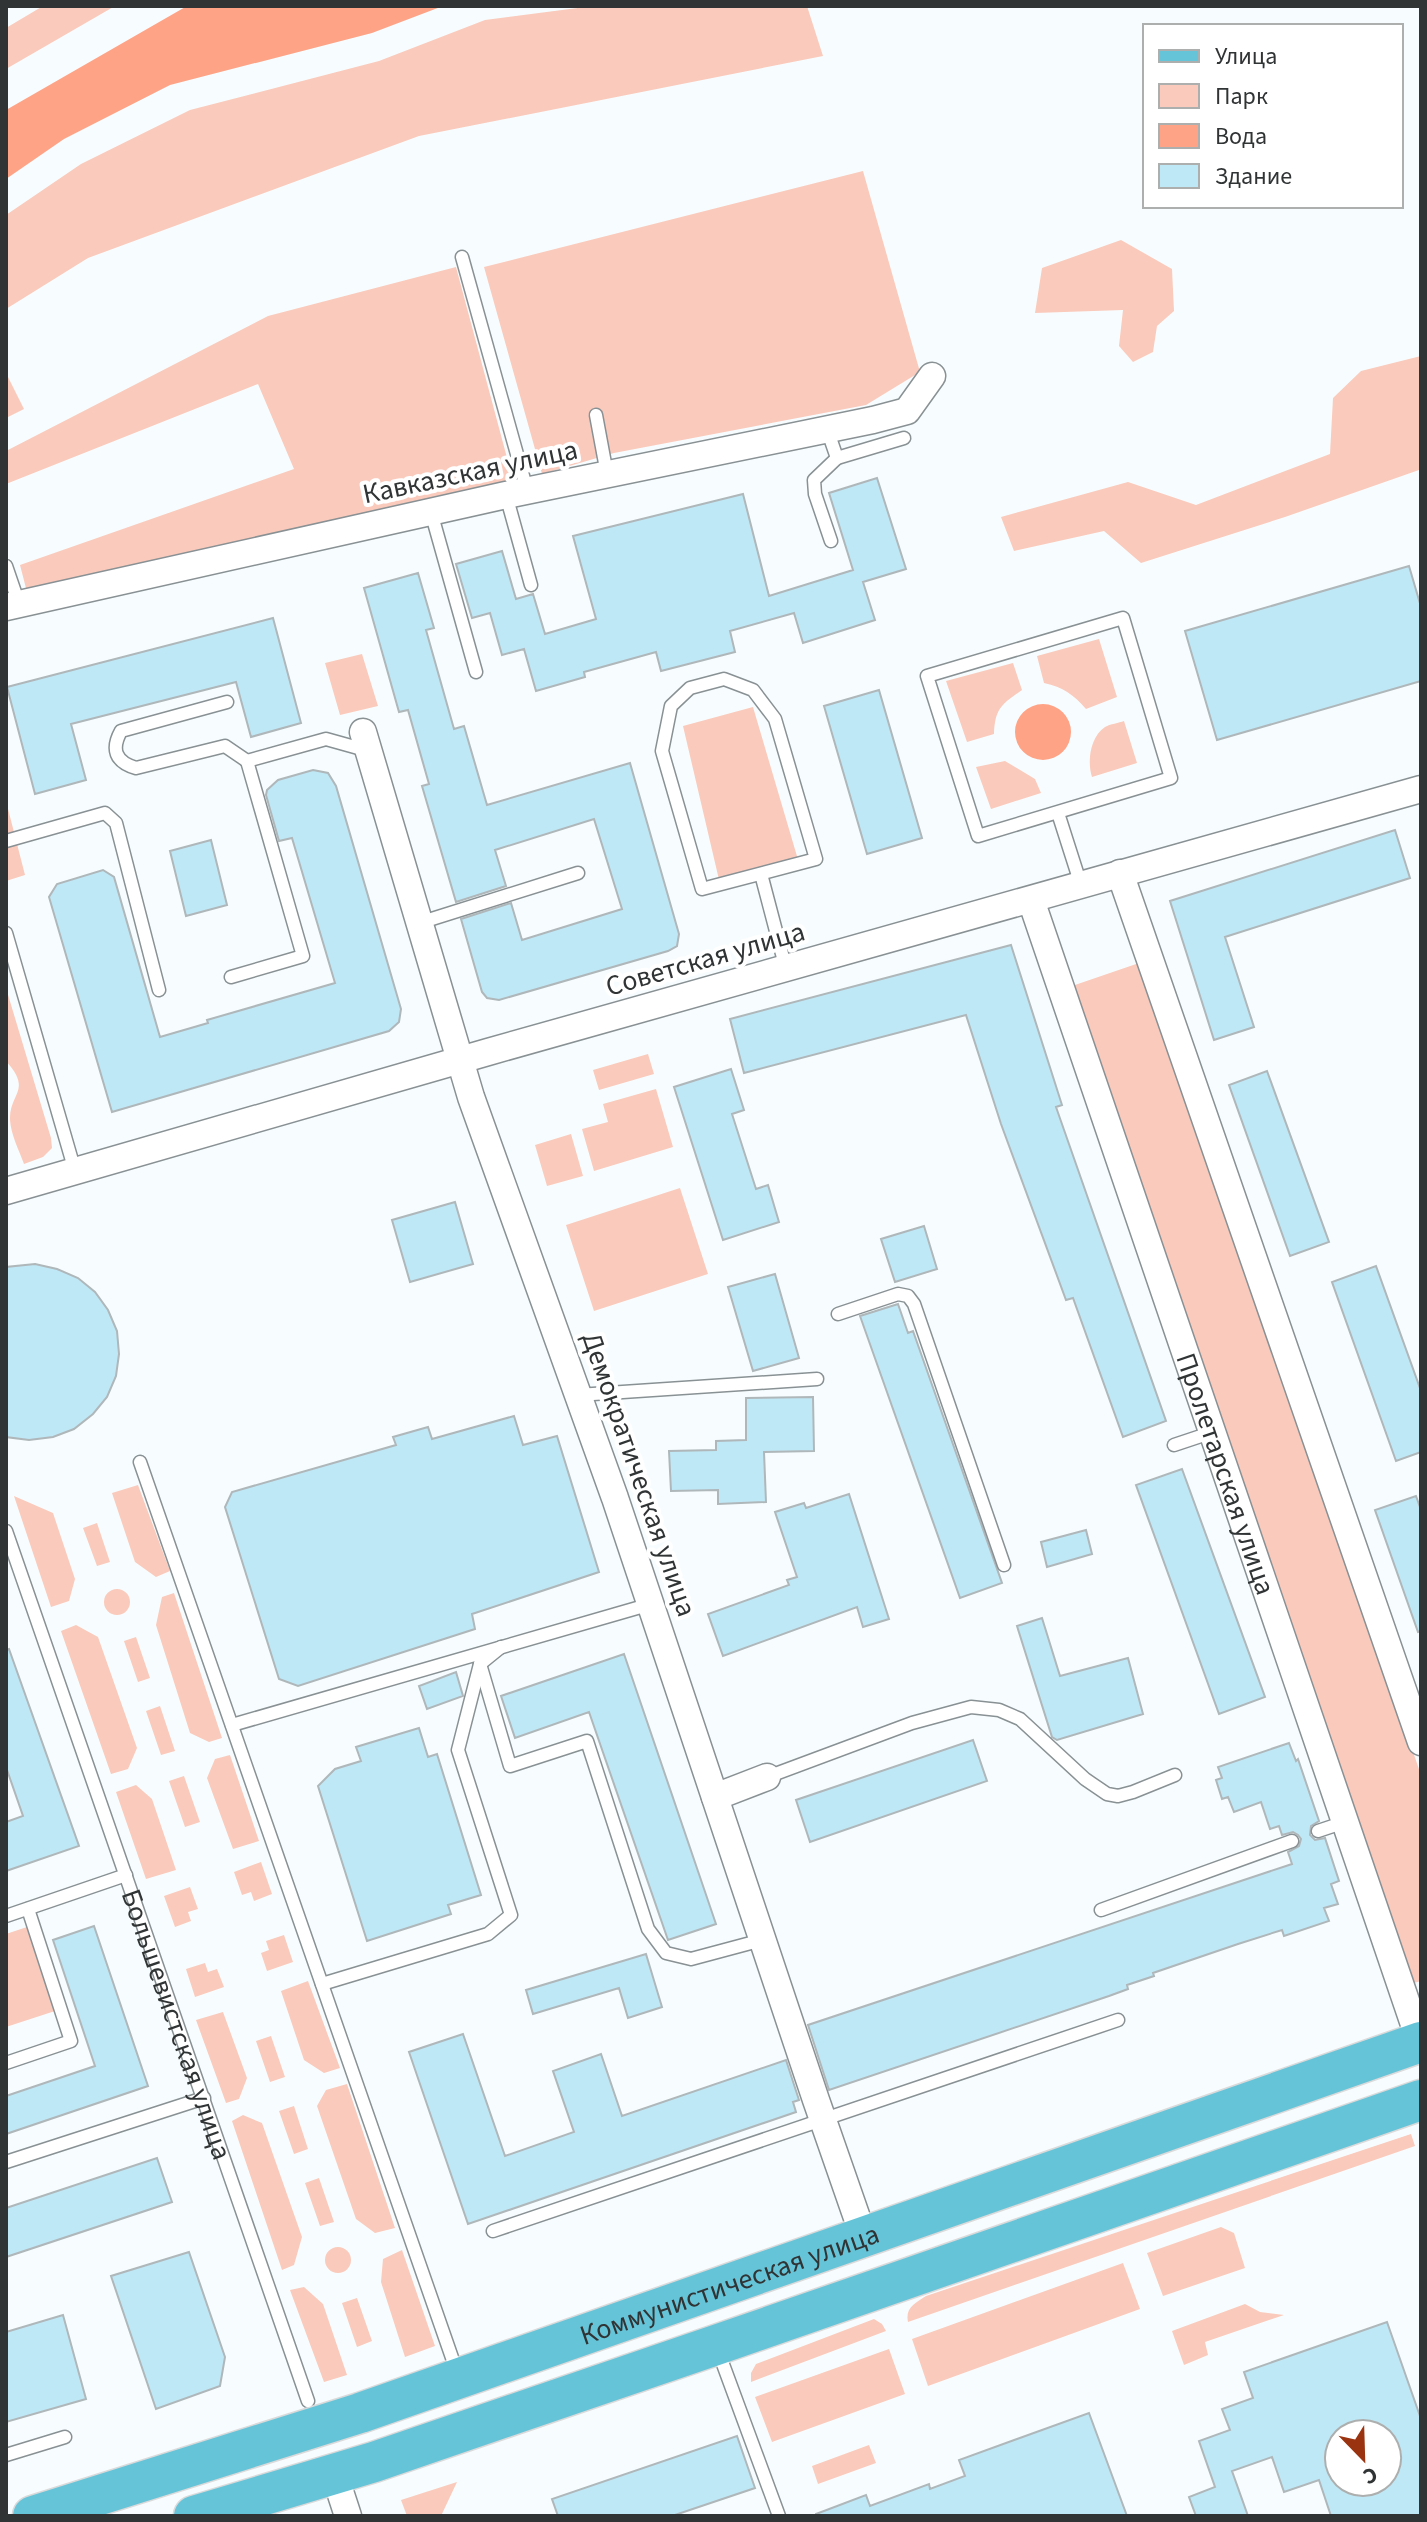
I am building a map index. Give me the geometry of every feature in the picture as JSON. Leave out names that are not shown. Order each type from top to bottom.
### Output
[{"type":"main road","name":"Коммунистическая улица","points":[[33,2516],[313,2414],[459,2379],[863,2235],[1421,2043]]},
{"type":"main road","name":"Коммунистическая улица","points":[[194,2516],[334,2473],[716,2345],[1421,2100]]},
{"type":"main road","name":"Большевистская улица","points":[[313,2414],[334,2473]]},
{"type":"street","name":"Кавказская улица","points":[[12,606],[517,493],[907,411],[932,376]]},
{"type":"street","name":"Демократическая улица","points":[[366,741],[459,1061],[651,1604],[863,2235]]},
{"type":"street","name":"Советская улица","points":[[6,1191],[1421,789]]},
{"type":"street","points":[[1120,873],[1421,1742]]},
{"type":"street","name":"Пролетарская улица","points":[[1031,900],[1421,2043]]},
{"type":"street","points":[[715,1797],[767,1777]]},
{"type":"street","name":"Большевистская улица","points":[[334,2473],[348,2516]]},
{"type":"lane","points":[[462,257],[517,493],[531,585]]},
{"type":"lane","points":[[596,415],[607,474]]},
{"type":"lane","points":[[827,429],[837,458]]},
{"type":"lane","points":[[831,541],[815,494],[814,480],[837,458],[904,438]]},
{"type":"lane","points":[[431,512],[476,672]]},
{"type":"lane","points":[[6,566],[12,606]]},
{"type":"lane","points":[[1123,618],[1171,778],[1058,813],[978,836],[927,676],[1123,618]]},
{"type":"lane","points":[[724,679],[753,690],[775,719],[816,859],[761,874],[702,889],[662,751],[671,706],[690,688],[724,679]]},
{"type":"lane","points":[[227,702],[121,731],[115,743],[117,754],[125,764],[136,768],[225,746],[247,761],[303,956],[231,977]]},
{"type":"lane","points":[[247,761],[326,739],[366,741]]},
{"type":"lane","points":[[6,841],[105,813],[116,823],[159,990]]},
{"type":"lane","points":[[1058,813],[1081,885]]},
{"type":"lane","points":[[419,923],[578,873]]},
{"type":"lane","points":[[761,874],[786,969]]},
{"type":"lane","points":[[6,933],[75,1171]]},
{"type":"lane","points":[[838,1314],[898,1294],[908,1296],[914,1304],[1004,1565]]},
{"type":"lane","points":[[578,1395],[817,1379]]},
{"type":"lane","points":[[1174,1445],[1213,1432]]},
{"type":"lane","points":[[140,1462],[459,2379]]},
{"type":"lane","name":"Большевистская улица","points":[[6,1531],[313,2414]]},
{"type":"lane","points":[[232,1725],[651,1604]]},
{"type":"lane","points":[[322,1984],[488,1934],[511,1915],[458,1750],[480,1664],[501,1647]]},
{"type":"lane","points":[[480,1664],[510,1766],[587,1741],[648,1929],[666,1953],[691,1959],[762,1940]]},
{"type":"lane","points":[[767,1777],[912,1723],[971,1707],[999,1710],[1020,1719],[1085,1779],[1107,1794],[1118,1796],[1133,1792],[1175,1775]]},
{"type":"lane","points":[[1318,1831],[1345,1822]]},
{"type":"lane","points":[[1101,1910],[1292,1841]]},
{"type":"lane","points":[[6,1916],[126,1875]]},
{"type":"lane","points":[[6,2063],[71,2041],[28,1909]]},
{"type":"lane","points":[[493,2231],[1118,2020]]},
{"type":"lane","points":[[6,2162],[204,2098]]},
{"type":"lane","points":[[716,2345],[779,2516]]},
{"type":"lane","points":[[6,2455],[65,2437]]},
{"type":"green space","points":[[43,6],[115,6],[6,69],[6,28]]},
{"type":"green space","points":[[593,6],[807,6],[823,56],[419,136],[88,258],[6,309],[6,215],[81,164],[190,110],[379,61],[485,20]]},
{"type":"green space","points":[[863,171],[920,372],[866,405],[614,453],[542,474],[484,267]]},
{"type":"green space","points":[[1121,240],[1172,269],[1174,311],[1157,326],[1153,352],[1133,362],[1119,346],[1123,310],[1035,313],[1042,268]]},
{"type":"green space","points":[[456,267],[514,484],[27,592],[20,565],[294,469],[258,384],[6,484],[6,451],[268,316]]},
{"type":"green space","points":[[1421,356],[1419,470],[1141,563],[1104,531],[1014,551],[1001,517],[1128,482],[1196,505],[1330,454],[1333,398],[1361,371]]},
{"type":"green space","points":[[6,373],[24,409],[6,418]]},
{"type":"green space","points":[[1099,639],[1117,697],[1086,709],[1068,692],[1044,683],[1037,656]]},
{"type":"green space","points":[[362,654],[378,706],[340,715],[325,663]]},
{"type":"green space","points":[[1013,663],[1022,690],[1001,708],[994,734],[967,742],[946,681]]},
{"type":"green space","points":[[753,707],[799,863],[720,884],[683,726]]},
{"type":"green space","points":[[1124,721],[1137,763],[1092,777],[1090,757],[1096,737],[1105,727]]},
{"type":"green space","points":[[1005,761],[1035,779],[1041,793],[991,809],[976,767]]},
{"type":"green space","points":[[6,801],[25,875],[6,881]]},
{"type":"green space","points":[[1142,962],[1421,1775],[1421,1981],[1414,1983],[1072,986]]},
{"type":"green space","points":[[6,988],[51,1138],[52,1148],[43,1157],[24,1164],[10,1120],[19,1086],[14,1071],[6,1061]]},
{"type":"green space","points":[[648,1054],[654,1074],[599,1090],[593,1070]]},
{"type":"green space","points":[[656,1089],[673,1147],[594,1171],[582,1129],[608,1122],[603,1104]]},
{"type":"green space","points":[[571,1134],[583,1176],[547,1186],[535,1145]]},
{"type":"green space","points":[[680,1188],[708,1274],[594,1311],[566,1225]]},
{"type":"green space","points":[[138,1485],[170,1571],[156,1577],[135,1562],[112,1493]]},
{"type":"green space","points":[[14,1496],[53,1513],[75,1579],[69,1601],[51,1607]]},
{"type":"green space","points":[[97,1523],[110,1562],[97,1566],[83,1528]]},
{"type":"green space","points":[[117,1589],[126,1593],[130,1602],[126,1611],[117,1615],[108,1611],[104,1602],[108,1593]]},
{"type":"green space","points":[[174,1593],[222,1738],[209,1742],[190,1733],[156,1625],[162,1597]]},
{"type":"green space","points":[[76,1625],[98,1637],[137,1748],[128,1769],[111,1774],[61,1631]]},
{"type":"green space","points":[[136,1637],[150,1678],[138,1682],[124,1641]]},
{"type":"green space","points":[[160,1706],[175,1751],[161,1755],[146,1711]]},
{"type":"green space","points":[[230,1755],[259,1841],[233,1849],[207,1778],[215,1759]]},
{"type":"green space","points":[[184,1776],[200,1822],[185,1827],[169,1781]]},
{"type":"green space","points":[[136,1785],[152,1799],[176,1870],[146,1879],[116,1792]]},
{"type":"green space","points":[[261,1862],[272,1894],[254,1901],[251,1892],[242,1895],[234,1872]]},
{"type":"green space","points":[[190,1887],[198,1909],[188,1912],[191,1921],[175,1927],[164,1896]]},
{"type":"green space","points":[[27,1927],[55,2011],[6,2027],[6,1934]]},
{"type":"green space","points":[[284,1935],[293,1962],[267,1971],[261,1953],[269,1950],[266,1941]]},
{"type":"green space","points":[[205,1963],[208,1972],[217,1969],[224,1987],[195,1997],[186,1969]]},
{"type":"green space","points":[[308,1981],[340,2068],[324,2073],[304,2060],[281,1991]]},
{"type":"green space","points":[[223,2012],[247,2078],[239,2099],[226,2103],[196,2020]]},
{"type":"green space","points":[[271,2036],[285,2077],[270,2082],[256,2041]]},
{"type":"green space","points":[[347,2084],[395,2228],[375,2233],[356,2219],[317,2106],[326,2090]]},
{"type":"green space","points":[[294,2106],[308,2149],[294,2154],[279,2111]]},
{"type":"green space","points":[[243,2115],[262,2123],[302,2237],[294,2265],[282,2270],[232,2121]]},
{"type":"green space","points":[[1411,2134],[1415,2146],[908,2322],[909,2309],[926,2296]]},
{"type":"green space","points":[[319,2178],[334,2222],[320,2226],[305,2183]]},
{"type":"green space","points":[[1221,2227],[1234,2233],[1245,2268],[1163,2296],[1147,2253]]},
{"type":"green space","points":[[338,2247],[347,2251],[351,2260],[347,2269],[338,2273],[329,2269],[325,2260],[329,2251]]},
{"type":"green space","points":[[402,2250],[435,2346],[405,2357],[381,2282],[383,2259]]},
{"type":"green space","points":[[1123,2263],[1140,2309],[928,2386],[912,2339]]},
{"type":"green space","points":[[304,2287],[323,2304],[347,2375],[324,2382],[290,2290]]},
{"type":"green space","points":[[357,2298],[372,2341],[357,2347],[342,2303]]},
{"type":"green space","points":[[1245,2304],[1260,2312],[1284,2315],[1205,2342],[1208,2355],[1184,2365],[1172,2331]]},
{"type":"green space","points":[[874,2319],[886,2331],[751,2382],[751,2373],[756,2364]]},
{"type":"green space","points":[[889,2349],[905,2394],[772,2442],[755,2397]]},
{"type":"green space","points":[[869,2445],[876,2463],[818,2484],[812,2466]]},
{"type":"green space","points":[[457,2482],[441,2516],[407,2516],[401,2500]]},
{"type":"water","points":[[187,6],[443,6],[372,33],[170,85],[64,139],[6,179],[6,110]]},
{"type":"water","points":[[1043,704],[1063,712],[1071,732],[1063,752],[1043,760],[1023,752],[1015,732],[1023,712]]},
{"type":"building","points":[[877,478],[906,569],[863,582],[875,620],[803,643],[794,613],[730,631],[735,652],[661,671],[656,652],[584,672],[585,677],[536,691],[524,649],[502,655],[490,613],[472,618],[456,564],[502,551],[516,599],[533,594],[545,634],[596,619],[573,536],[743,494],[769,596],[853,570],[829,493]]},
{"type":"building","points":[[1409,566],[1421,607],[1421,681],[1217,740],[1185,631]]},
{"type":"building","points":[[418,573],[434,628],[426,630],[454,729],[464,726],[487,805],[630,763],[679,934],[677,946],[499,1000],[487,998],[482,992],[461,919],[511,903],[522,940],[622,909],[594,819],[495,850],[506,886],[456,902],[422,786],[429,784],[408,710],[399,712],[364,588]]},
{"type":"building","points":[[273,618],[301,723],[251,737],[236,682],[71,724],[86,780],[35,794],[7,687]]},
{"type":"building","points":[[879,690],[922,838],[867,854],[824,706]]},
{"type":"building","points":[[313,770],[328,773],[336,786],[401,1009],[399,1022],[389,1031],[112,1112],[49,897],[57,884],[103,870],[114,877],[160,1037],[335,983],[292,838],[279,841],[266,795],[278,780]]},
{"type":"building","points":[[1395,830],[1410,878],[1225,937],[1254,1027],[1214,1040],[1170,901]]},
{"type":"building","points":[[211,840],[227,905],[186,916],[170,851]]},
{"type":"building","points":[[1011,945],[1062,1105],[1056,1107],[1166,1421],[1123,1437],[1073,1298],[1066,1300],[1001,1124],[966,1015],[744,1073],[730,1019]]},
{"type":"building","points":[[731,1069],[744,1110],[732,1114],[756,1189],[768,1185],[779,1222],[723,1240],[674,1087]]},
{"type":"building","points":[[1267,1071],[1329,1242],[1290,1256],[1229,1085]]},
{"type":"building","points":[[455,1202],[473,1264],[410,1282],[392,1220]]},
{"type":"building","points":[[924,1226],[937,1269],[895,1282],[881,1239]]},
{"type":"building","points":[[35,1264],[78,1278],[95,1292],[108,1310],[117,1331],[119,1354],[116,1376],[107,1397],[93,1414],[74,1429],[53,1437],[29,1440],[6,1437],[6,1267]]},
{"type":"building","points":[[1376,1266],[1421,1391],[1421,1452],[1396,1461],[1332,1282]]},
{"type":"building","points":[[775,1274],[799,1358],[753,1371],[728,1287]]},
{"type":"building","points":[[898,1304],[908,1333],[913,1331],[1002,1583],[960,1598],[860,1316]]},
{"type":"building","points":[[813,1397],[814,1451],[764,1452],[766,1502],[718,1504],[718,1490],[671,1491],[669,1451],[716,1450],[716,1441],[746,1440],[746,1398]]},
{"type":"building","points":[[514,1416],[523,1445],[557,1436],[599,1572],[472,1614],[475,1629],[298,1686],[279,1679],[225,1507],[232,1492],[396,1445],[393,1437],[428,1427],[432,1439]]},
{"type":"building","points":[[1182,1469],[1265,1697],[1219,1714],[1136,1485]]},
{"type":"building","points":[[849,1494],[889,1619],[863,1627],[857,1607],[723,1656],[708,1614],[789,1585],[787,1580],[797,1577],[775,1512],[804,1503],[806,1508]]},
{"type":"building","points":[[1416,1496],[1421,1510],[1421,1631],[1418,1632],[1375,1510]]},
{"type":"building","points":[[1086,1530],[1092,1554],[1047,1567],[1041,1542]]},
{"type":"building","points":[[1042,1618],[1060,1676],[1128,1658],[1143,1714],[1057,1740],[1052,1737],[1017,1626]]},
{"type":"building","points":[[9,1649],[79,1846],[6,1871],[6,1822],[23,1816],[6,1767],[6,1650]]},
{"type":"building","points":[[624,1654],[716,1924],[668,1940],[589,1712],[515,1738],[501,1696]]},
{"type":"building","points":[[456,1672],[463,1696],[427,1709],[419,1686]]},
{"type":"building","points":[[419,1728],[428,1757],[437,1754],[481,1895],[448,1905],[451,1914],[367,1941],[318,1786],[335,1769],[361,1761],[356,1747]]},
{"type":"building","points":[[973,1740],[987,1781],[810,1842],[796,1800]]},
{"type":"building","points":[[1289,1743],[1296,1761],[1298,1759],[1319,1821],[1311,1826],[1310,1835],[1315,1840],[1325,1838],[1339,1881],[1331,1884],[1338,1904],[1324,1908],[1329,1921],[1284,1936],[1282,1930],[1238,1944],[1153,1973],[1154,1976],[1127,1985],[1128,1989],[1109,1996],[829,2090],[808,2025],[1292,1864],[1288,1852],[1299,1846],[1301,1839],[1298,1835],[1293,1832],[1282,1835],[1279,1826],[1270,1829],[1261,1802],[1234,1812],[1228,1797],[1222,1799],[1216,1780],[1222,1778],[1218,1767]]},
{"type":"building","points":[[94,1926],[148,2086],[6,2134],[6,2096],[95,2066],[53,1940]]},
{"type":"building","points":[[646,1954],[662,2007],[628,2018],[619,1988],[533,2014],[526,1990]]},
{"type":"building","points":[[463,2034],[505,2156],[574,2132],[553,2071],[601,2054],[622,2116],[786,2060],[799,2100],[793,2102],[796,2112],[468,2224],[409,2052]]},
{"type":"building","points":[[157,2158],[172,2202],[6,2257],[6,2208]]},
{"type":"building","points":[[189,2252],[225,2357],[220,2386],[156,2409],[111,2276]]},
{"type":"building","points":[[63,2315],[86,2399],[6,2422],[6,2332]]},
{"type":"building","points":[[1387,2322],[1421,2419],[1421,2516],[1331,2516],[1325,2498],[1403,2498],[1403,2418],[1323,2418],[1323,2492],[1319,2480],[1284,2492],[1272,2457],[1232,2471],[1248,2516],[1196,2516],[1189,2497],[1215,2487],[1199,2441],[1230,2430],[1222,2409],[1253,2398],[1244,2372]]},
{"type":"building","points":[[1089,2413],[1127,2516],[816,2516],[866,2495],[870,2506],[929,2484],[930,2489],[965,2476],[959,2460]]},
{"type":"building","points":[[737,2436],[755,2488],[672,2516],[558,2516],[552,2499]]}]
